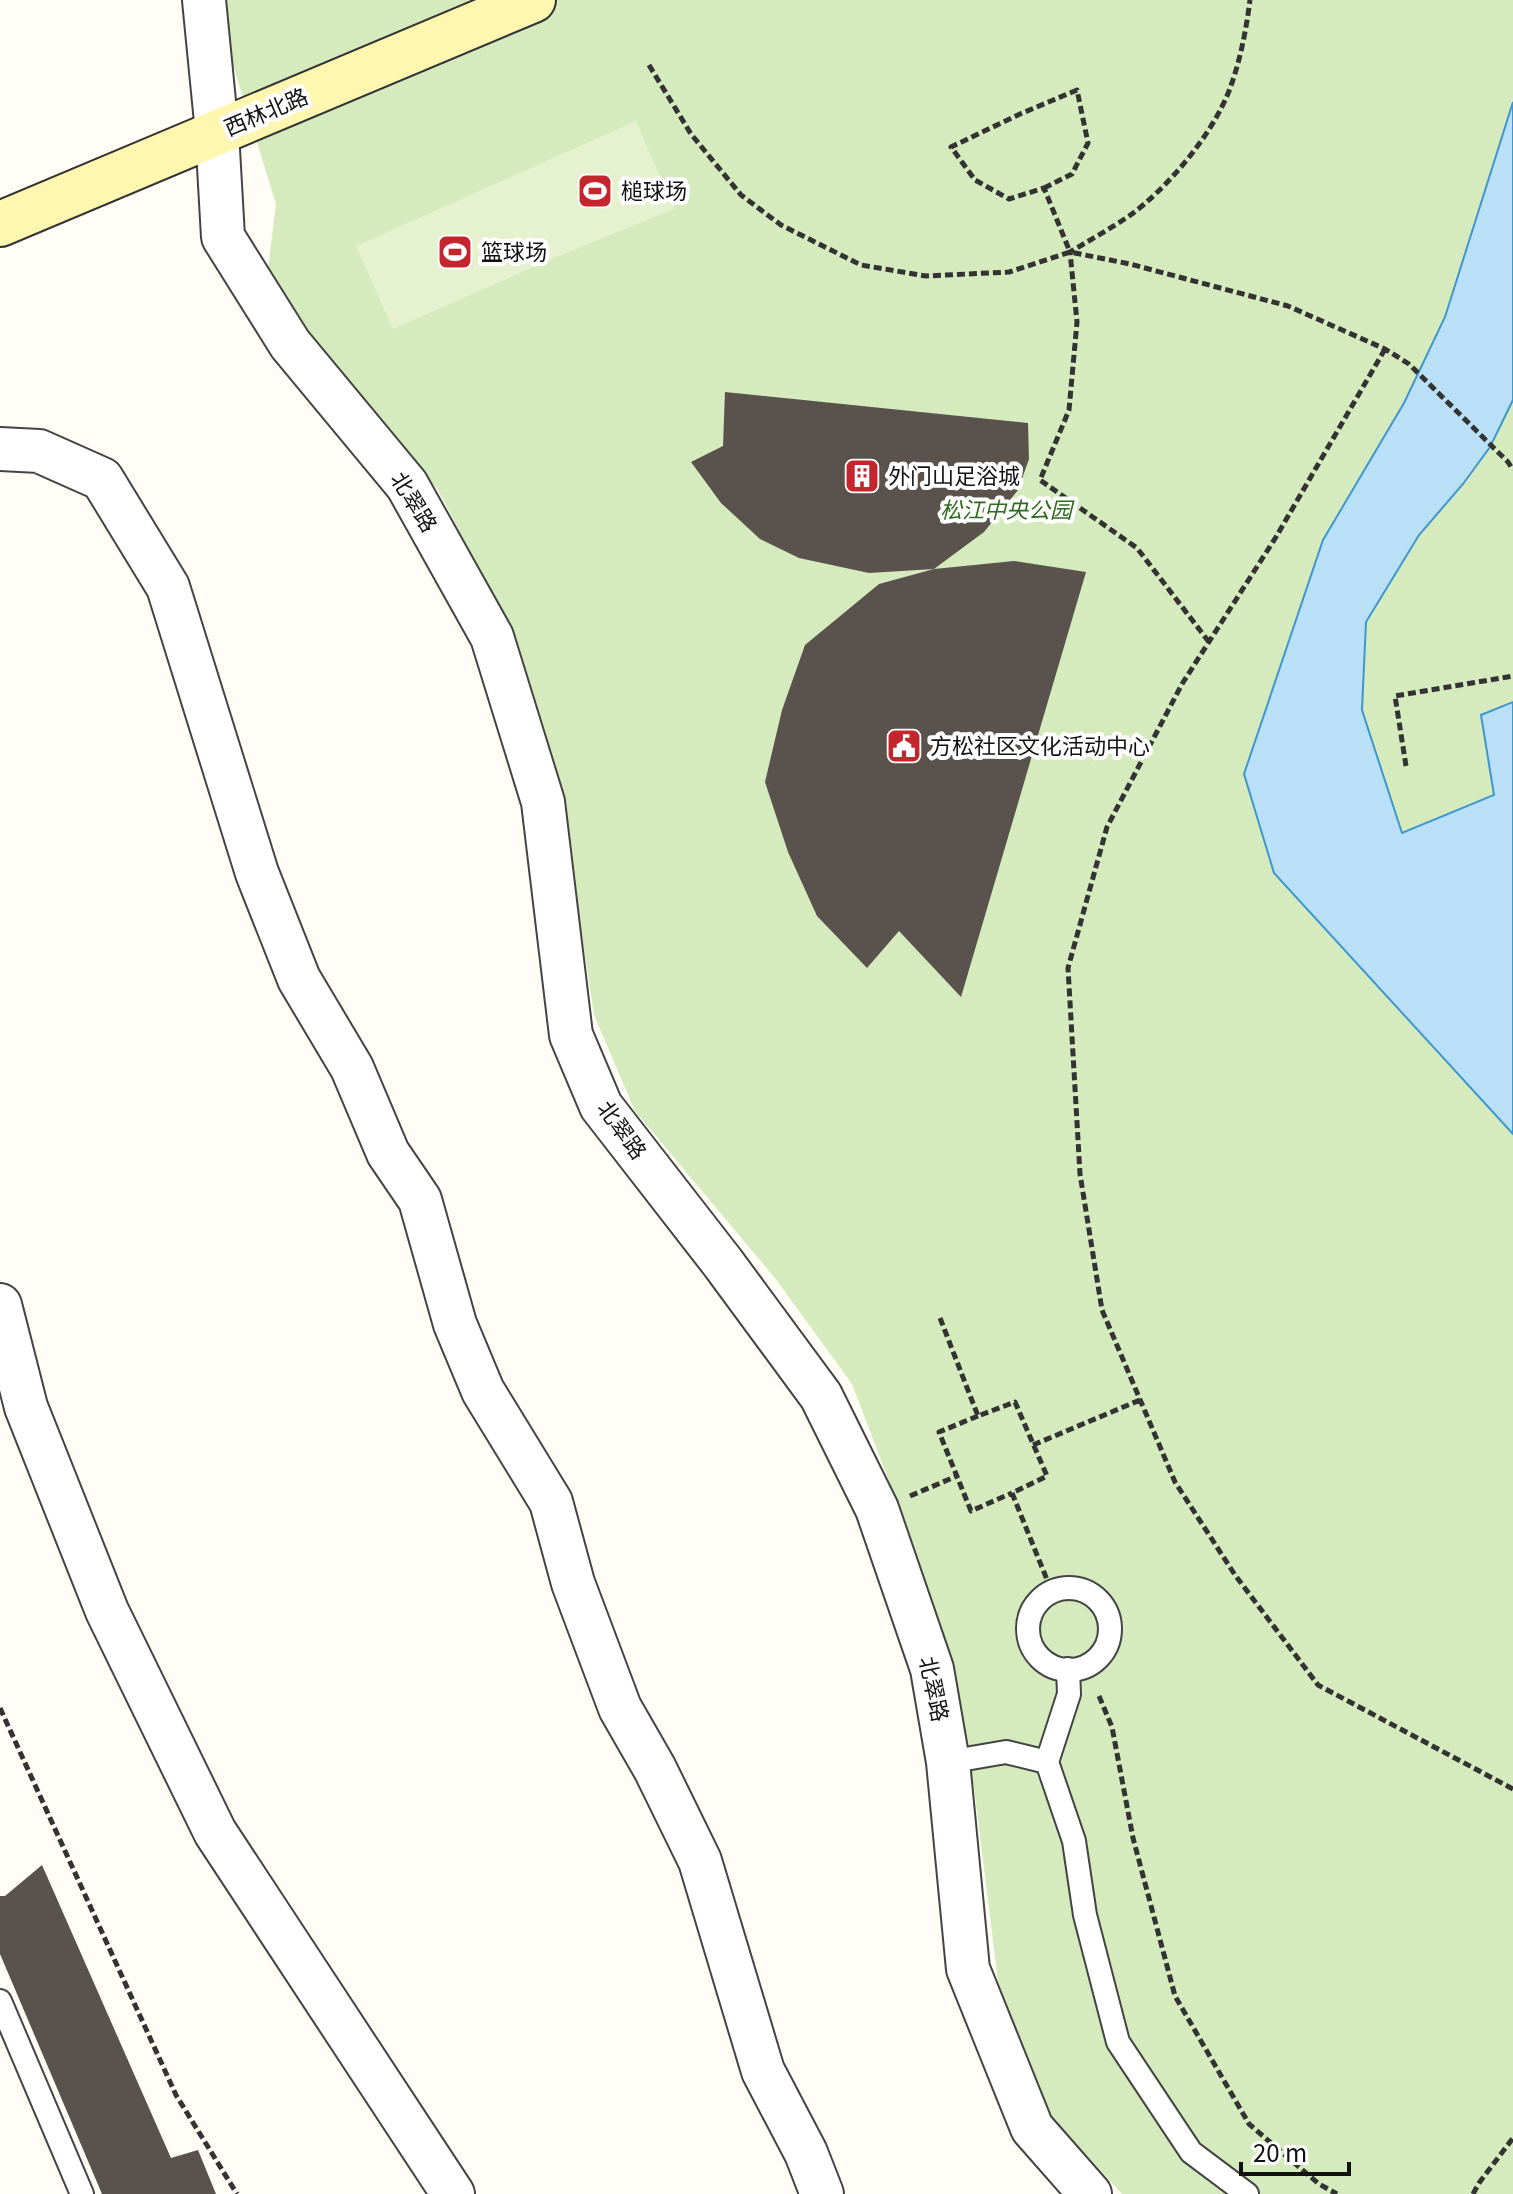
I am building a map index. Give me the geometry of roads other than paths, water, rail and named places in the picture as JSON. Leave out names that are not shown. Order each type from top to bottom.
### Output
[{"type":"street","name":"北翠路","points":[[204,0],[217,132],[223,237],[290,344],[407,485],[492,637],[543,802],[571,1035],[601,1106],[821,1396],[877,1509],[932,1669],[948,1762],[968,1969],[1032,2128],[1090,2194]]},
{"type":"street","name":"西林北路","points":[[0,224],[533,0]]},
{"type":"street","points":[[0,449],[39,451],[102,479],[168,587],[257,873],[299,979],[352,1068],[388,1153],[420,1200],[455,1324],[483,1391],[551,1502],[573,1583],[620,1708],[655,1769],[700,1861],[763,2071],[806,2153],[822,2194]]},
{"type":"street","points":[[0,1305],[26,1407],[107,1611],[215,1832],[453,2194]]},
{"type":"lane","points":[[1077,1668],[1055,1667],[1043,1660],[1029,1637],[1033,1610],[1052,1592],[1064,1588],[1077,1588],[1099,1600],[1110,1624],[1105,1648],[1097,1659],[1077,1668],[1047,1762],[1074,1841],[1085,1915],[1109,2017],[1118,2042],[1191,2152],[1247,2194]]},
{"type":"lane","points":[[948,1762],[1006,1752],[1047,1762]]},
{"type":"lane","points":[[0,2001],[82,2194]]},
{"type":"water","points":[[1513,102],[1513,400],[1490,447],[1419,535],[1366,622],[1362,710],[1402,833],[1494,795],[1481,715],[1513,702],[1513,1134],[1274,873],[1244,774],[1323,540],[1404,403],[1445,317]]},
{"type":"place","name":"槌球场","points":[[595,191]]},
{"type":"place","name":"篮球场","points":[[455,252]]},
{"type":"place","name":"外门山足浴城","points":[[862,476]]},
{"type":"place","name":"方松社区文化活动中心","points":[[904,746]]},
{"type":"park label","name":"松江中央公园","points":[[1006,510]]}]
